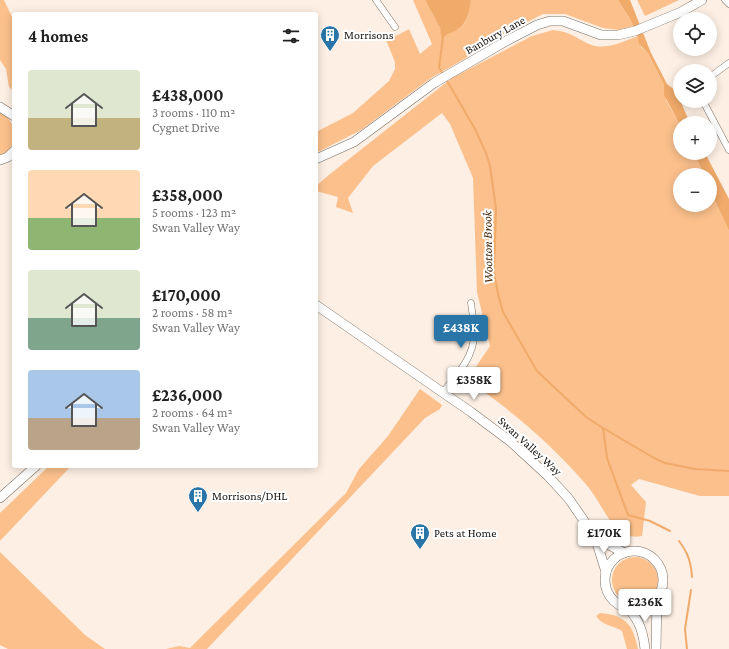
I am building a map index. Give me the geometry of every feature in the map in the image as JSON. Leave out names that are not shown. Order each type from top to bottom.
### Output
[{"type":"street","points":[[376,0],[395,27]]},
{"type":"street","name":"Banbury Lane","points":[[318,158],[342,148],[365,135],[434,83],[508,40],[546,22],[570,22],[601,35],[609,36],[635,31],[681,12],[702,0]]},
{"type":"street","points":[[725,0],[729,4]]},
{"type":"street","points":[[717,72],[729,63]]},
{"type":"street","points":[[0,107],[12,115]]},
{"type":"street","points":[[707,108],[729,150]]},
{"type":"street","points":[[1,160],[12,153]]},
{"type":"street","points":[[443,392],[463,366],[472,345],[474,335],[471,303]]},
{"type":"street","name":"Swan Valley Way","points":[[318,306],[443,392],[511,442],[548,476],[569,499],[595,537],[606,572]]},
{"type":"street","points":[[461,321],[473,320]]},
{"type":"street","points":[[0,498],[34,468]]},
{"type":"street","name":"Swan Valley Way","points":[[595,537],[624,553]]},
{"type":"street","points":[[656,649],[657,598],[663,582],[660,566],[655,560],[640,552],[624,553],[611,562],[606,572],[605,586],[608,593],[619,605],[629,609],[643,608],[657,598]]},
{"type":"street","points":[[629,609],[638,620],[643,630],[645,649]]},
{"type":"shaded area","points":[[0,0],[4,0],[12,17],[12,89],[9,87],[6,69],[0,60]]},
{"type":"shaded area","points":[[413,0],[425,0],[440,28],[443,39],[450,32],[461,27],[468,14],[471,0],[618,0],[634,26],[619,30],[603,28],[565,14],[543,14],[476,48],[466,58],[431,78],[361,130],[318,152],[318,131],[353,113],[389,81],[395,69],[395,62],[386,40],[391,32],[396,36],[409,29],[420,54],[432,44]]},
{"type":"shaded area","points":[[425,0],[471,0],[469,12],[464,24],[448,34],[442,40],[440,28]]},
{"type":"shaded area","points":[[618,0],[630,0],[651,53],[667,84],[673,89],[673,108],[683,108],[687,116],[675,116],[664,95],[664,85],[648,53],[639,44],[636,32]]},
{"type":"shaded area","points":[[637,0],[679,0],[645,16]]},
{"type":"shaded area","points":[[553,30],[568,33],[589,44],[601,47],[614,45],[638,36],[641,47],[648,53],[664,85],[666,100],[675,116],[673,116],[673,160],[697,160],[701,168],[673,168],[673,212],[717,212],[717,205],[729,231],[729,496],[700,496],[639,479],[631,485],[646,502],[642,536],[629,536],[617,529],[608,518],[589,487],[543,440],[499,403],[467,380],[490,346],[477,292],[473,178],[450,124],[442,113],[373,166],[348,198],[353,213],[336,207],[338,197],[318,192],[318,184],[330,174],[452,78],[532,36]]},
{"type":"shaded area","points":[[0,112],[11,122],[12,145],[7,152],[0,155]]},
{"type":"shaded area","points":[[697,160],[709,160],[713,168],[701,168]]},
{"type":"shaded area","points":[[717,176],[729,199],[729,231],[717,205]]},
{"type":"shaded area","points":[[420,389],[442,405],[440,409],[425,418],[207,649],[166,649],[179,646],[190,648],[346,493],[359,469],[388,436]]},
{"type":"shaded area","points":[[47,468],[69,468],[0,541],[0,513]]},
{"type":"shaded area","points":[[0,552],[85,635],[105,649],[8,649],[0,645]]},
{"type":"shaded area","points":[[631,557],[639,557],[648,561],[654,567],[658,580],[654,593],[648,599],[639,603],[631,603],[622,599],[616,593],[612,584],[612,576],[616,567],[622,561]]},
{"type":"shaded area","points":[[600,613],[616,616],[627,623],[634,634],[638,649],[627,649],[622,631],[602,622],[596,616]]},
{"type":"waterway","name":"Wootton Brook","points":[[443,37],[439,68],[443,74]]},
{"type":"waterway","name":"Wootton Brook","points":[[446,79],[475,129],[486,153],[490,166],[496,209],[494,273],[499,298],[503,312],[537,371],[586,417],[654,458],[665,463],[695,469],[729,471]]},
{"type":"waterway","points":[[603,428],[607,458],[628,515],[650,521],[670,531]]},
{"type":"waterway","points":[[679,541],[688,558],[692,577]]},
{"type":"waterway","points":[[687,649],[685,629],[691,590]]},
{"type":"place","name":"Morrisons","points":[[330,52]]},
{"type":"place","name":"Morrisons/DHL","points":[[198,513]]},
{"type":"place","name":"Pets at Home","points":[[420,550]]}]
